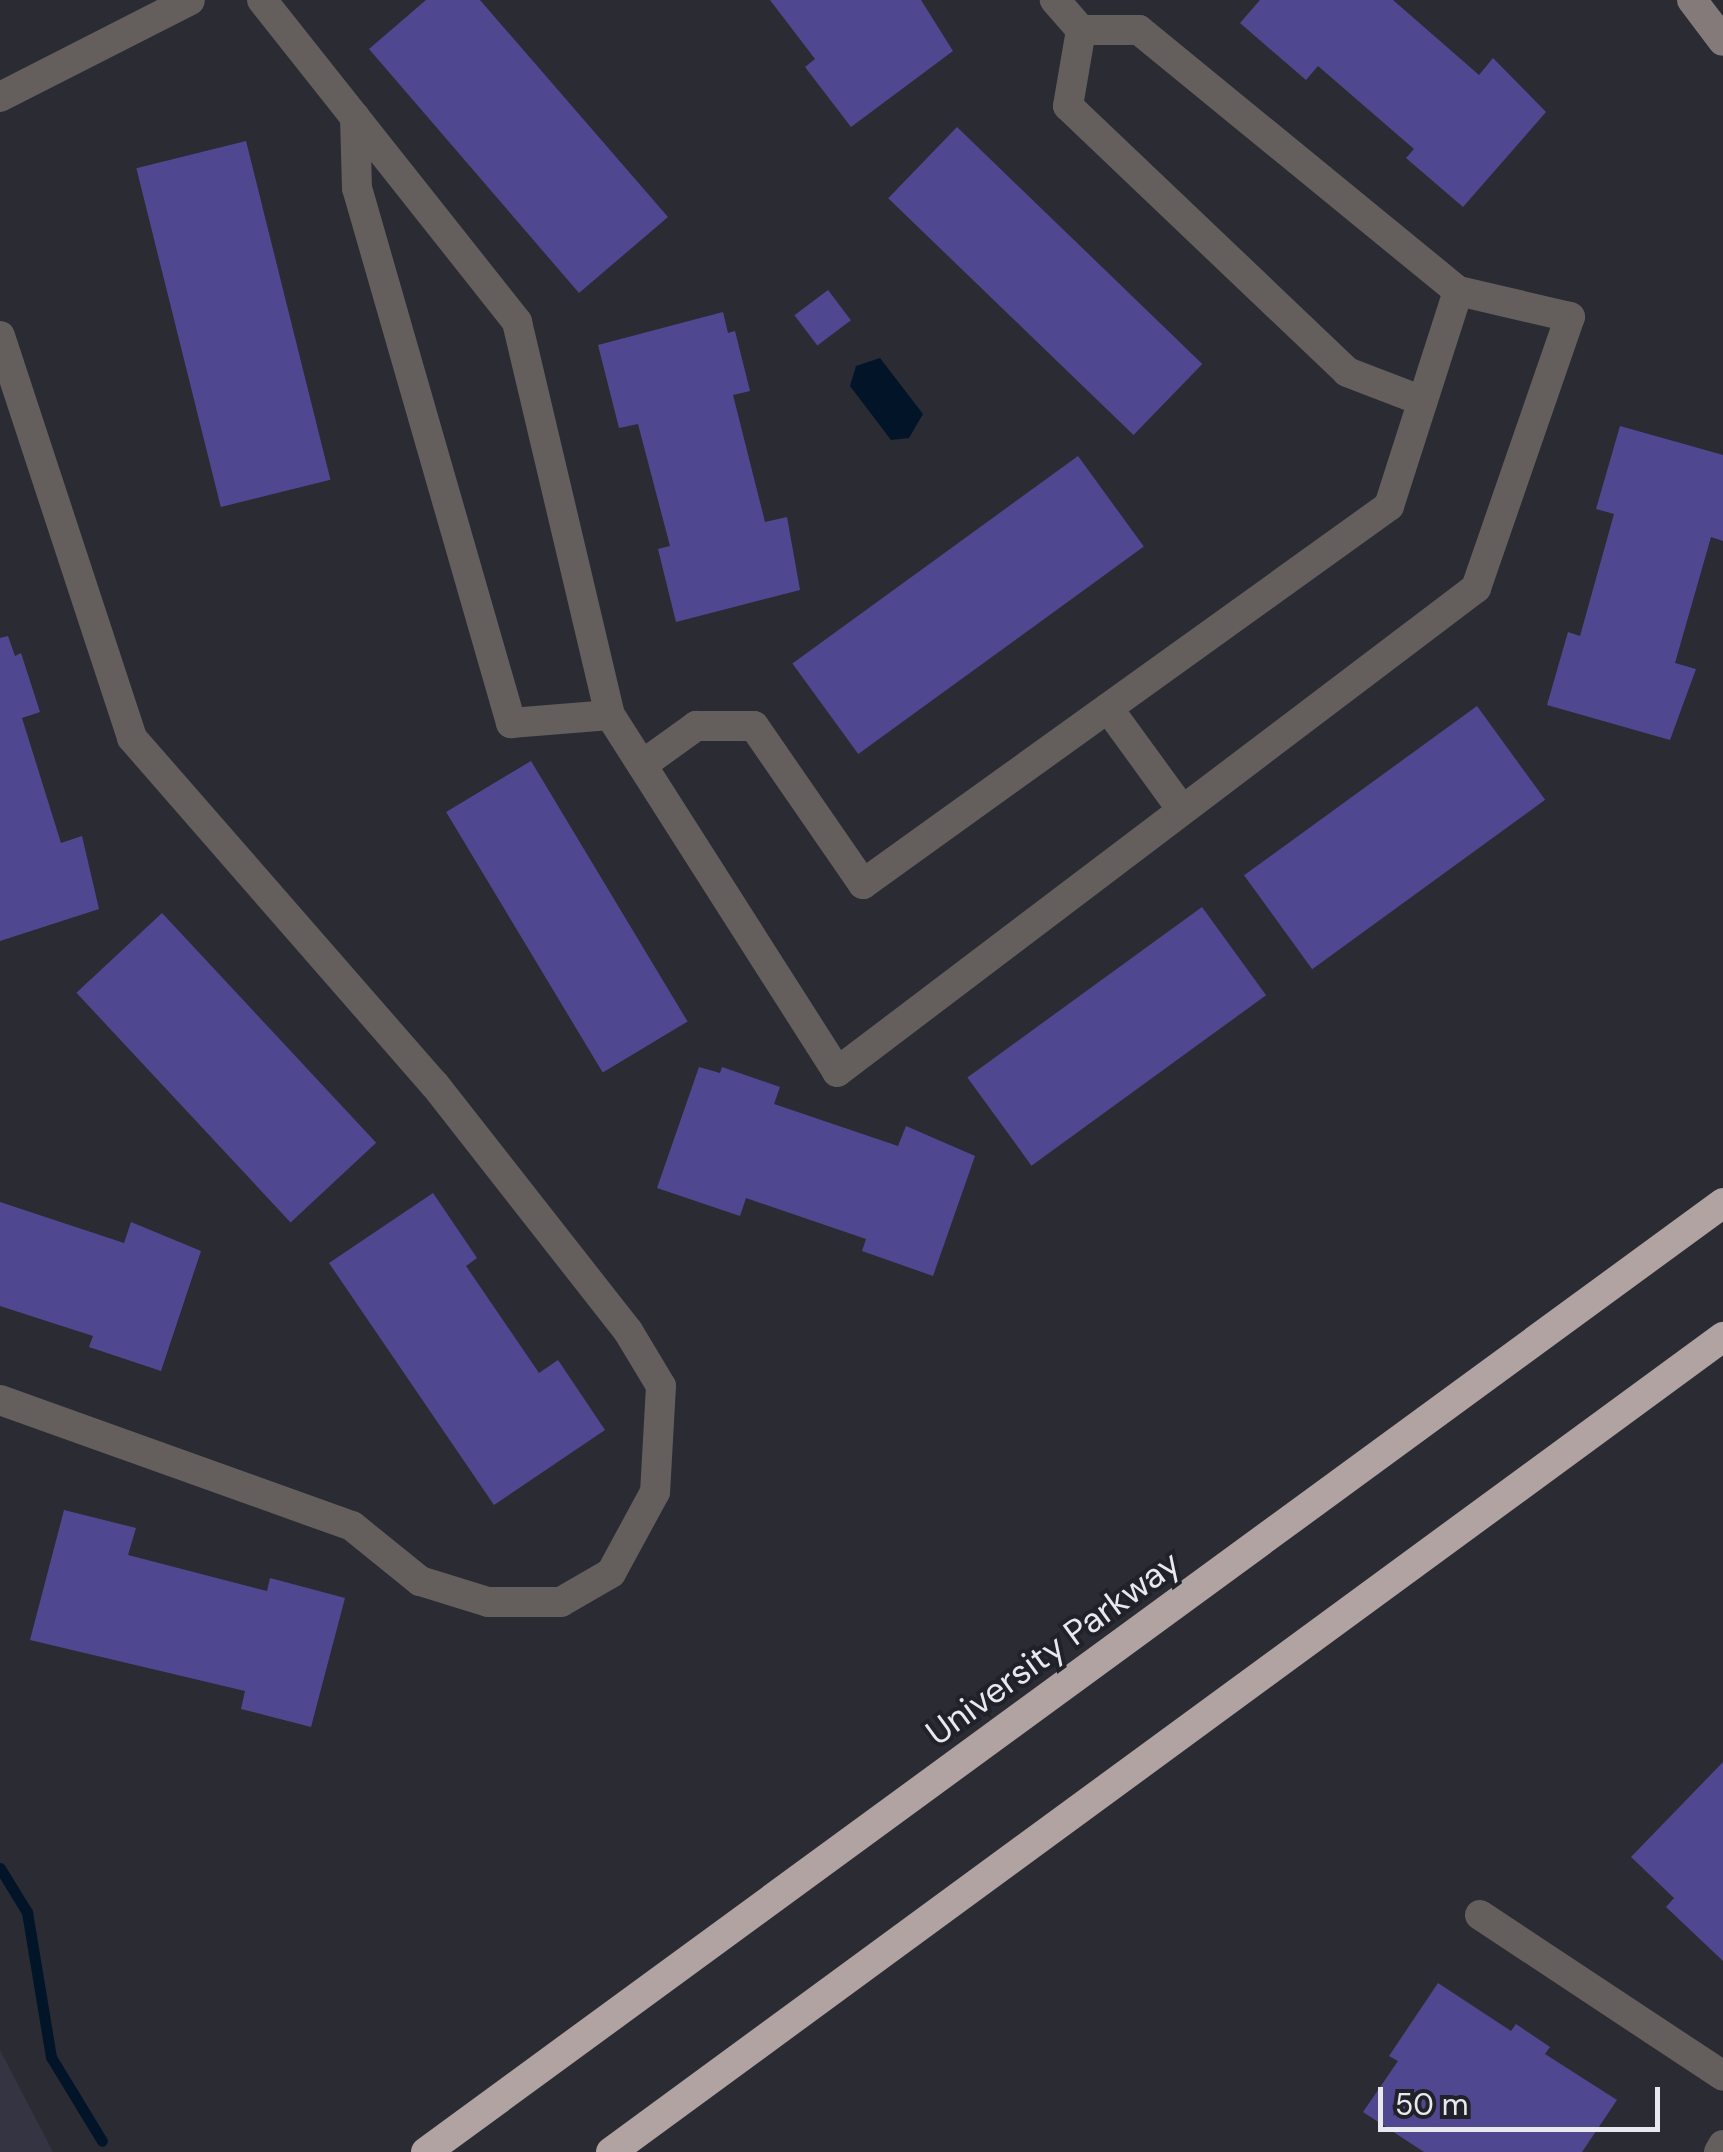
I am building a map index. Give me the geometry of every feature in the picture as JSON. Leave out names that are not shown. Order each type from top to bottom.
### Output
[{"type":"highway","name":"University Parkway","points":[[426,2152],[1723,1203]]},
{"type":"highway","points":[[610,2152],[1723,1337]]},
{"type":"street","points":[[0,98],[190,0]]},
{"type":"street","points":[[262,0],[517,322],[610,715],[836,1072],[1476,588],[1570,317],[1458,292],[1139,30],[1081,30],[1055,0]]},
{"type":"street","points":[[1692,0],[1723,41]]},
{"type":"street","points":[[1081,30],[1068,106],[1347,372],[1422,401]]},
{"type":"street","points":[[354,117],[357,188],[511,723],[610,715]]},
{"type":"street","points":[[642,765],[696,726],[754,726],[862,884],[1389,506],[1458,292]]},
{"type":"street","points":[[0,336],[132,738],[435,1085],[628,1331],[662,1386],[655,1492],[612,1573],[561,1602],[488,1602],[420,1581],[352,1526],[0,1400]]},
{"type":"street","points":[[1108,708],[1182,810]]},
{"type":"street","points":[[1480,1915],[1723,2076]]},
{"type":"street","points":[[1718,2152],[1723,2145]]},
{"type":"shaded area","points":[[880,358],[923,414],[909,438],[891,440],[850,386],[856,366]]},
{"type":"shaded area","points":[[0,2050],[53,2152],[0,2152]]},
{"type":"building","points":[[426,0],[480,0],[668,217],[579,293],[369,49]]},
{"type":"building","points":[[770,0],[921,0],[953,51],[851,127],[805,67],[815,59]]},
{"type":"building","points":[[1260,0],[1393,0],[1479,75],[1493,58],[1546,112],[1463,207],[1406,158],[1414,149],[1318,66],[1306,80],[1240,23]]},
{"type":"building","points":[[957,127],[1202,364],[1134,435],[888,198]]},
{"type":"building","points":[[246,141],[330,480],[221,507],[136,168]]},
{"type":"building","points":[[828,290],[851,320],[817,346],[794,315]]},
{"type":"building","points":[[723,312],[728,333],[735,331],[750,391],[733,395],[765,522],[787,517],[800,590],[676,622],[658,549],[670,546],[638,424],[619,428],[598,345]]},
{"type":"building","points":[[1620,426],[1723,455],[1723,541],[1711,537],[1675,663],[1696,669],[1670,740],[1547,705],[1568,632],[1580,636],[1614,514],[1596,509]]},
{"type":"building","points":[[1078,456],[1144,547],[858,754],[792,663]]},
{"type":"building","points":[[8,636],[15,656],[21,653],[40,712],[22,718],[61,843],[82,836],[99,909],[0,941],[0,638]]},
{"type":"building","points":[[1477,706],[1545,800],[1312,969],[1244,875]]},
{"type":"building","points":[[531,761],[688,1022],[603,1073],[446,812]]},
{"type":"building","points":[[1202,907],[1266,995],[1031,1166],[967,1077]]},
{"type":"building","points":[[162,913],[376,1143],[291,1222],[76,993]]},
{"type":"building","points":[[699,1067],[720,1073],[722,1067],[780,1087],[774,1104],[898,1146],[906,1126],[975,1156],[933,1276],[862,1251],[866,1239],[746,1198],[740,1216],[657,1188]]},
{"type":"building","points":[[433,1193],[477,1258],[466,1266],[539,1373],[558,1360],[605,1430],[494,1505],[329,1263]]},
{"type":"building","points":[[0,1202],[124,1243],[131,1222],[201,1251],[161,1371],[89,1347],[93,1336],[0,1306]]},
{"type":"building","points":[[64,1510],[136,1528],[128,1555],[267,1591],[270,1578],[345,1598],[311,1727],[241,1709],[245,1691],[30,1640]]},
{"type":"building","points":[[1723,1762],[1723,1961],[1666,1907],[1674,1898],[1631,1857]]},
{"type":"building","points":[[1438,1983],[1511,2031],[1516,2024],[1550,2047],[1545,2054],[1617,2100],[1582,2152],[1424,2152],[1363,2112],[1398,2061],[1389,2056]]},
{"type":"waterway","points":[[0,1868],[27,1912],[51,2057],[102,2141]]}]
